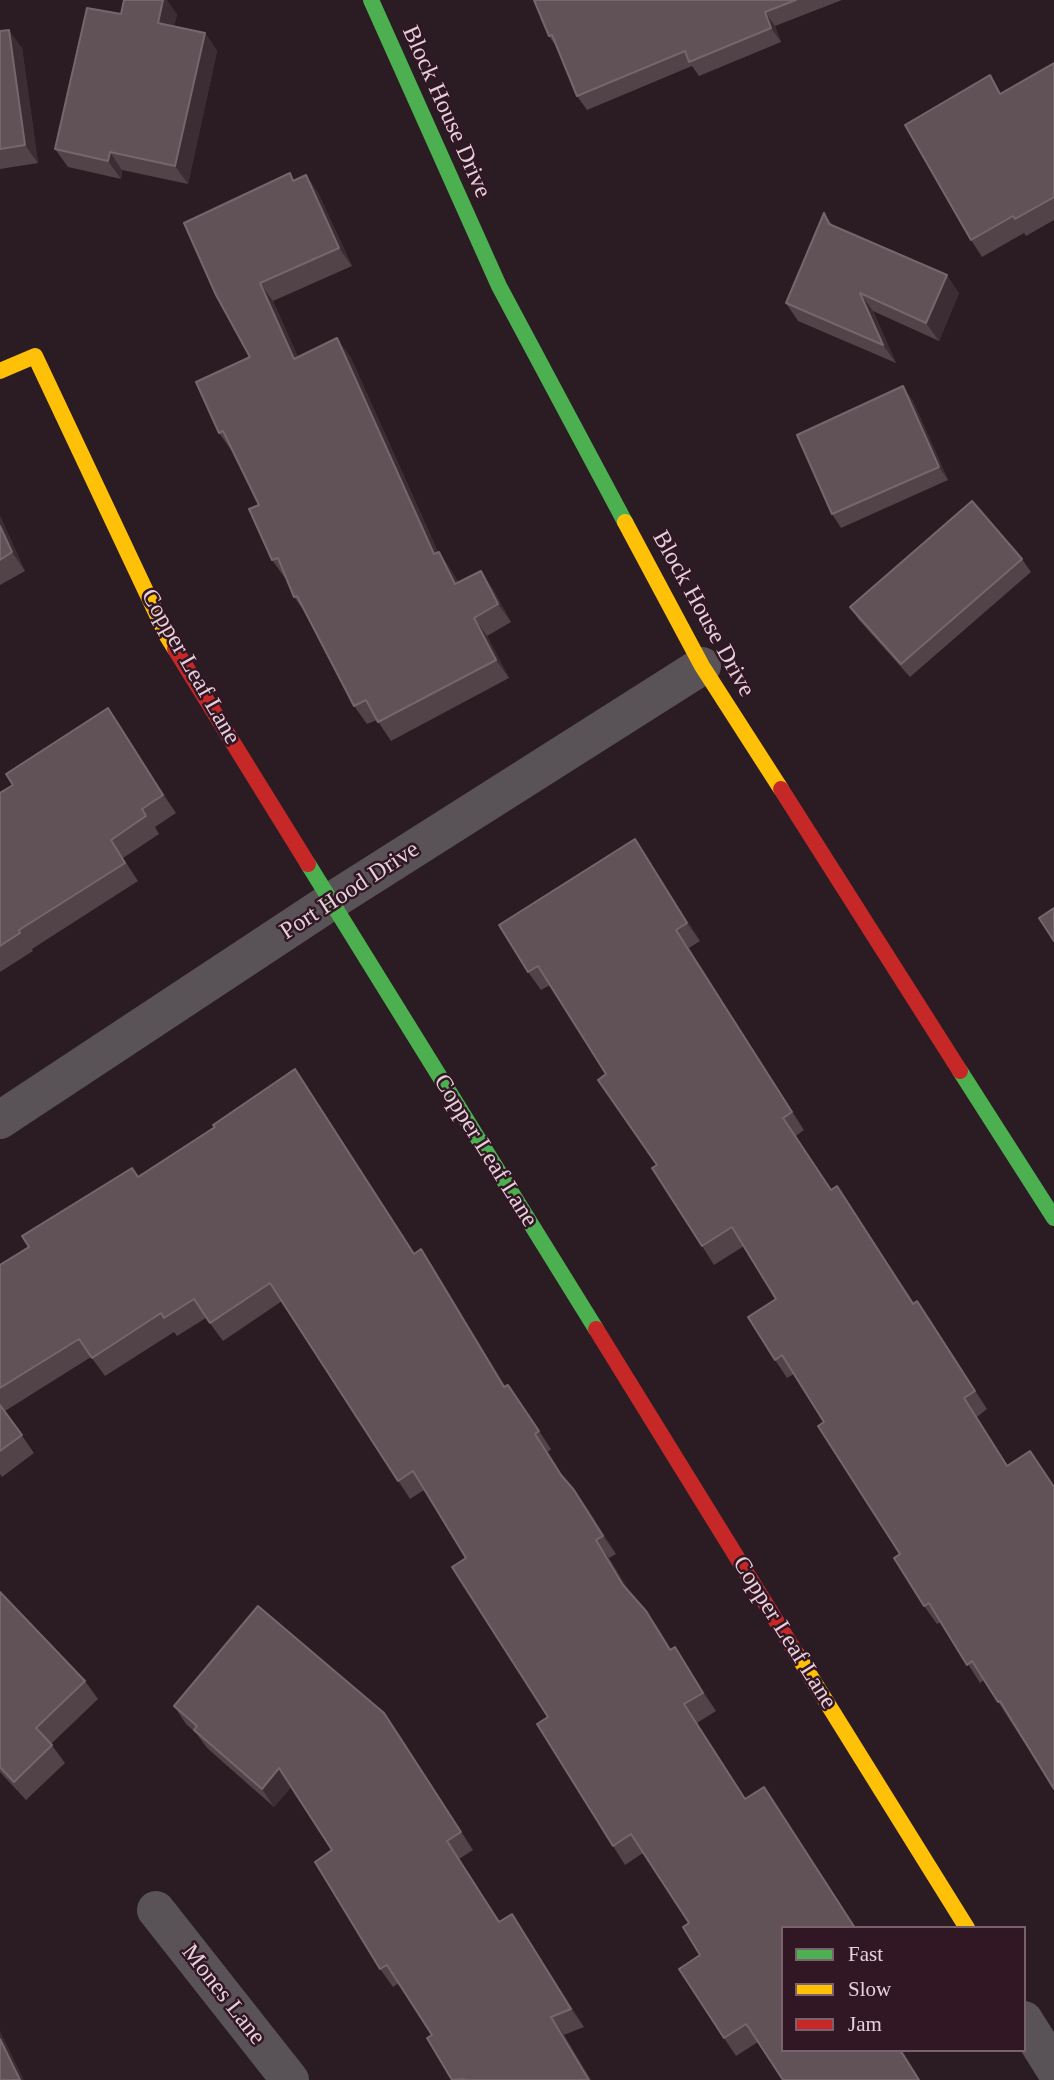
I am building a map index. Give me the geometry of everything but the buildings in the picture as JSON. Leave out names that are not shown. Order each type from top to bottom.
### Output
[{"type":"street","name":"Block House Drive","points":[[371,0],[499,286],[702,666],[1054,1219]]},
{"type":"street","name":"Copper Leaf Lane","points":[[0,371],[35,356],[166,636],[966,1926]]},
{"type":"street","name":"Port Hood Drive","points":[[0,1120],[330,902],[702,666]]},
{"type":"street","name":"Mones Lane","points":[[156,1910],[290,2080]]},
{"type":"street","points":[[1026,2023],[1054,2068]]},
{"type":"traffic: fast","points":[[371,0],[499,286],[625,522]]},
{"type":"traffic: fast","points":[[308,864],[596,1329]]},
{"type":"traffic: fast","points":[[960,1071],[1054,1218]]},
{"type":"traffic: slow","points":[[0,371],[35,356],[175,649]]},
{"type":"traffic: slow","points":[[625,522],[702,666],[781,789]]},
{"type":"traffic: slow","points":[[796,1653],[966,1926]]},
{"type":"traffic: jam","points":[[175,649],[308,864]]},
{"type":"traffic: jam","points":[[781,789],[960,1071]]},
{"type":"traffic: jam","points":[[596,1329],[796,1653]]}]
